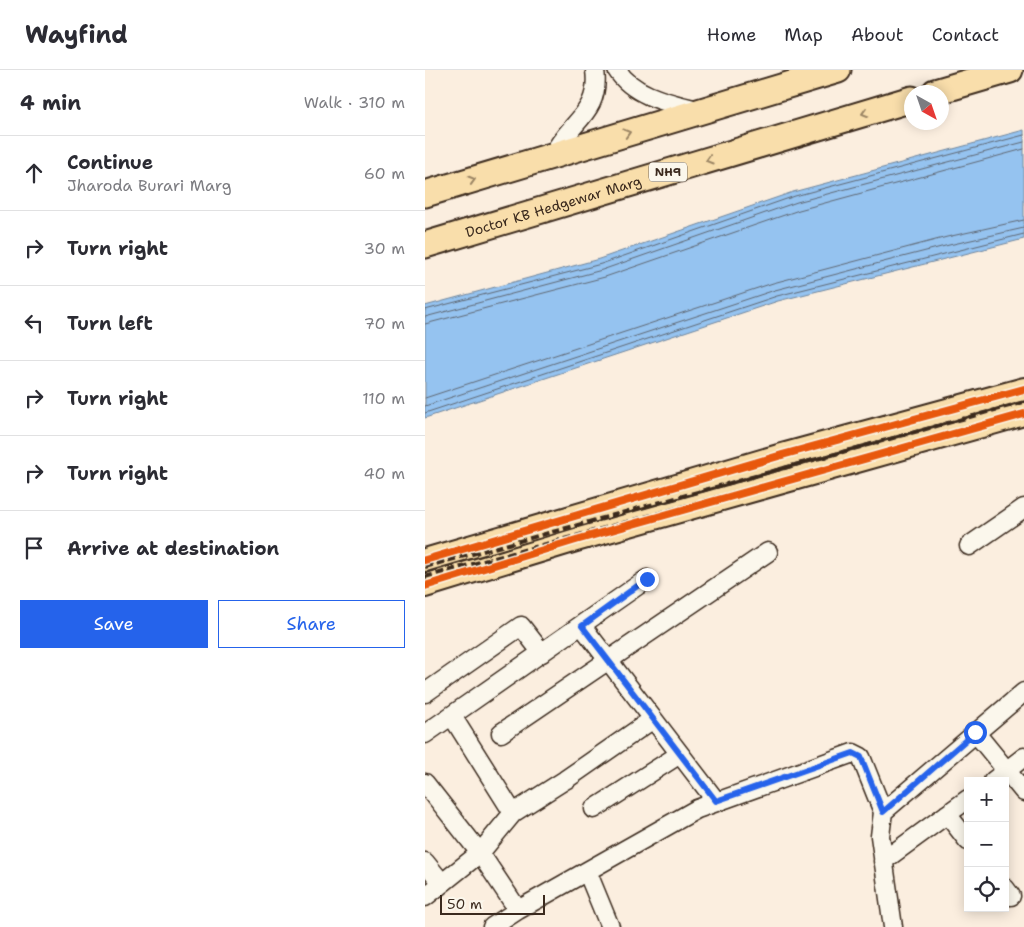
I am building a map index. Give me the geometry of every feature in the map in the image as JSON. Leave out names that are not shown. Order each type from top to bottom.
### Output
[{"type":"highway","points":[[425,194],[837,70]]},
{"type":"highway","points":[[949,88],[1010,70]]},
{"type":"highway","name":"Doctor KB Hedgewar Marg","points":[[425,245],[904,102]]},
{"type":"main road","points":[[425,560],[782,455],[1024,389]]},
{"type":"main road","points":[[425,586],[576,540],[1024,414]]},
{"type":"street","points":[[617,70],[624,81],[637,91],[702,111]]},
{"type":"street","points":[[553,155],[558,145],[591,105],[600,72]]},
{"type":"street","points":[[969,546],[1024,508]]},
{"type":"street","points":[[501,733],[769,552]]},
{"type":"street","points":[[425,734],[647,579]]},
{"type":"street","points":[[425,693],[521,626],[543,653]]},
{"type":"street","points":[[582,626],[716,801]]},
{"type":"street","points":[[883,812],[1024,692]]},
{"type":"street","points":[[452,716],[513,813]]},
{"type":"street","points":[[425,897],[480,853],[513,813],[565,780],[653,719]]},
{"type":"street","points":[[975,732],[1000,776],[1024,792]]},
{"type":"street","points":[[495,926],[518,910],[716,801],[853,753],[861,757],[883,812],[880,836],[893,927]]},
{"type":"street","points":[[594,809],[680,754]]},
{"type":"street","points":[[1000,776],[1024,757]]},
{"type":"street","points":[[425,784],[480,853],[518,910]]},
{"type":"street","points":[[883,861],[964,802]]},
{"type":"street","points":[[947,814],[964,836]]},
{"type":"street","points":[[425,862],[442,883]]},
{"type":"street","points":[[587,871],[610,927]]},
{"type":"water","points":[[1024,130],[1024,239],[778,301],[425,418],[425,306],[599,259],[793,192]]},
{"type":"railway","points":[[425,567],[1024,402]]},
{"type":"railway","points":[[425,577],[1024,413]]},
{"type":"cycle path","points":[[425,560],[782,455],[1024,389]]},
{"type":"cycle path","points":[[425,586],[576,540],[1024,414]]},
{"type":"route","points":[[647,579],[582,626],[716,801],[853,753],[861,757],[883,812],[975,732]]}]
